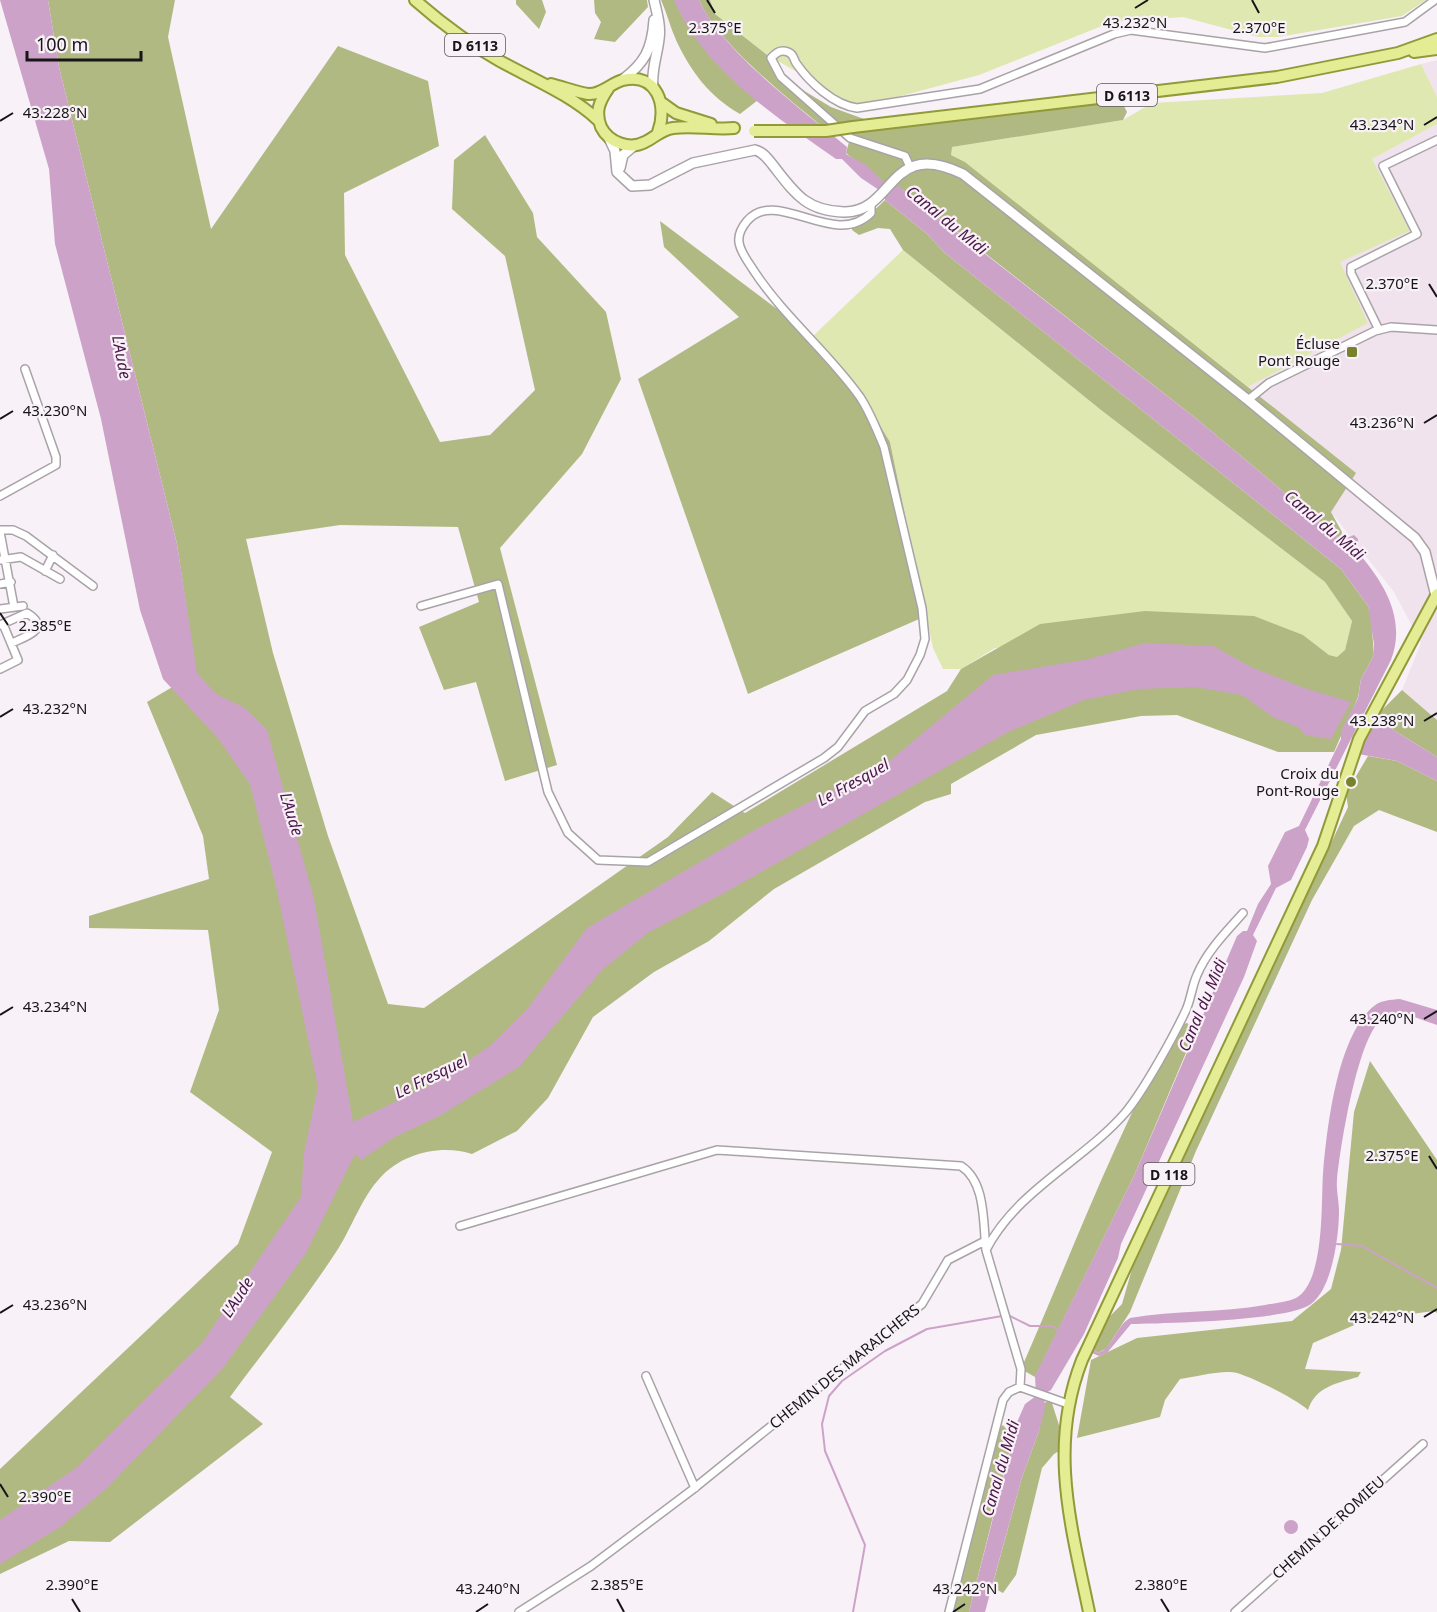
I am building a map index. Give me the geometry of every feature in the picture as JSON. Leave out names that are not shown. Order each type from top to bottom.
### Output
[{"type":"main road","name":"D 6113","points":[[415,0],[449,30],[498,60],[541,81],[598,120]]},
{"type":"main road","name":"D 6113","points":[[1398,53],[1437,39]]},
{"type":"main road","name":"D 6113","points":[[662,103],[676,113],[692,119],[734,128],[754,131],[826,131],[1277,77],[1398,53],[1437,49]]},
{"type":"main road","points":[[622,80],[641,81],[653,88],[662,103],[663,117],[658,132],[646,142],[635,146],[621,144],[609,138],[598,120],[599,102],[608,89],[622,80]]},
{"type":"main road","name":"D 6113","points":[[541,81],[590,94],[608,89]]},
{"type":"main road","name":"D 6113","points":[[658,132],[682,127],[734,128]]},
{"type":"main road","name":"D 118","points":[[1089,1612],[1068,1506],[1064,1436],[1068,1404],[1082,1360],[1323,846],[1353,753],[1437,595]]},
{"type":"street","points":[[609,138],[615,151],[617,172],[632,186],[650,185],[693,163],[755,150],[764,154],[798,198],[814,207],[848,212],[874,200],[903,169],[910,167],[905,156],[850,138],[781,77],[771,58],[778,52],[786,51],[793,55],[796,63],[825,93],[849,107],[867,107],[980,89],[1114,34],[1131,30],[1265,48],[1405,22],[1435,0]]},
{"type":"street","points":[[622,80],[639,68],[649,50],[655,3]]},
{"type":"street","points":[[653,88],[653,62],[660,33],[655,3]]},
{"type":"street","points":[[1379,330],[1351,273],[1352,267],[1417,234],[1383,166],[1437,140]]},
{"type":"street","points":[[625,181],[620,160],[635,146]]},
{"type":"street","name":"D 118","points":[[910,167],[934,164],[963,174],[1248,400],[1414,538],[1425,552],[1437,595]]},
{"type":"street","points":[[421,606],[498,584],[548,792],[568,833],[598,860],[648,862],[838,747],[866,711],[894,694],[907,680],[920,655],[925,639],[922,608],[886,455],[873,422],[860,397],[772,297],[745,258],[739,242],[745,224],[761,212],[786,212],[828,225],[844,225],[864,220],[871,213],[874,200]]},
{"type":"street","points":[[1248,400],[1269,383],[1379,330],[1391,327],[1437,332]]},
{"type":"street","points":[[0,496],[56,465],[56,457],[25,369]]},
{"type":"street","points":[[14,607],[11,582],[3,560],[1,531],[13,530],[26,536],[93,586]]},
{"type":"street","points":[[45,571],[53,555]]},
{"type":"street","points":[[3,560],[21,557],[60,579]]},
{"type":"street","points":[[0,584],[11,582]]},
{"type":"street","points":[[0,669],[18,660],[3,624],[3,609],[23,606]]},
{"type":"street","points":[[3,624],[27,613],[37,624],[36,631],[31,636],[12,643]]},
{"type":"street","points":[[986,1250],[995,1232],[1021,1202],[1103,1135],[1126,1112],[1186,1010],[1197,974],[1218,941],[1243,913]]},
{"type":"street","points":[[460,1226],[717,1150],[961,1166],[971,1172],[979,1188],[986,1250],[1021,1369],[1020,1387]]},
{"type":"street","name":"CHEMIN DES MARAICHERS","points":[[519,1612],[591,1566],[695,1488],[922,1304],[948,1260],[985,1241]]},
{"type":"street","points":[[646,1376],[695,1488]]},
{"type":"street","points":[[949,1612],[1003,1400],[1009,1392],[1020,1387],[1068,1404]]},
{"type":"street","name":"CHEMIN DE ROMIEU","points":[[1235,1612],[1422,1444]]},
{"type":"shaded area","points":[[1437,60],[1437,97],[1421,64]]},
{"type":"shaded area","points":[[1437,124],[1437,720],[1402,690],[1421,643],[1394,592],[1331,512],[1248,387],[1368,323],[1339,262],[1410,231],[1372,159]]},
{"type":"green space","points":[[48,0],[175,0],[168,37],[211,229],[338,46],[428,81],[439,146],[344,193],[345,255],[440,442],[490,435],[535,390],[505,256],[452,209],[454,160],[485,135],[533,213],[537,237],[606,312],[621,379],[582,454],[500,548],[557,765],[505,781],[476,682],[444,690],[419,627],[479,602],[458,527],[340,525],[246,539],[273,653],[328,836],[388,1004],[424,1008],[668,837],[712,792],[745,813],[947,691],[961,669],[1040,624],[1145,611],[1254,616],[1303,635],[1329,655],[1337,657],[1345,650],[1352,621],[1325,582],[1101,410],[903,250],[890,229],[878,228],[859,235],[852,230],[852,223],[864,220],[885,200],[926,233],[945,253],[1341,569],[1368,606],[1374,655],[1361,679],[1358,697],[1334,752],[1278,752],[1177,715],[1141,716],[1036,735],[951,784],[951,794],[925,802],[774,889],[709,941],[654,972],[593,1017],[548,1098],[517,1131],[472,1154],[448,1150],[411,1157],[399,1162],[380,1178],[368,1194],[325,1268],[230,1397],[263,1424],[110,1542],[69,1541],[0,1574],[0,1469],[238,1244],[272,1152],[190,1092],[219,1010],[208,930],[89,928],[89,916],[209,879],[203,836],[147,702],[196,673],[177,544],[59,67]]},
{"type":"green space","points":[[516,0],[542,0],[546,12],[539,29],[516,4]]},
{"type":"green space","points":[[594,0],[647,0],[648,7],[615,42],[594,39],[601,22],[595,13]]},
{"type":"green space","points":[[661,0],[675,0],[690,29],[710,55],[758,100],[740,114],[719,100],[702,83],[682,52]]},
{"type":"green space","points":[[699,0],[710,0],[715,14],[771,58],[781,77],[831,107],[864,119],[820,125],[736,50],[720,33]]},
{"type":"green space","points":[[710,0],[1426,0],[1402,16],[1278,37],[1258,37],[1183,17],[1112,22],[979,75],[875,103],[852,104],[766,54],[715,14]]},
{"type":"green space","points":[[1421,64],[1437,97],[1437,124],[1372,159],[1410,231],[1340,262],[1368,323],[1248,387],[965,162],[951,155],[951,147],[1123,120],[1152,103],[1322,93]]},
{"type":"green space","points":[[1106,97],[1122,102],[1127,112],[1123,120],[952,147],[951,155],[965,162],[1356,473],[1331,512],[1342,532],[1341,540],[1198,420],[972,243],[903,190],[887,186],[846,153],[853,127]]},
{"type":"green space","points":[[660,221],[813,336],[859,391],[890,442],[926,616],[748,694],[638,379],[739,317],[664,247]]},
{"type":"green space","points":[[903,250],[1101,410],[1325,582],[1352,621],[1345,650],[1337,657],[1329,655],[1303,635],[995,648],[961,669],[943,669],[933,648],[890,442],[859,391],[813,336]]},
{"type":"green space","points":[[1402,690],[1437,720],[1437,757],[1374,718]]},
{"type":"green space","points":[[1368,756],[1397,761],[1437,781],[1437,832],[1379,810],[1354,826],[1312,900],[1196,1151],[1130,1312],[1107,1348],[1098,1353],[1094,1350],[1108,1318],[1122,1304],[1132,1269],[1348,807],[1346,793]]},
{"type":"green space","points":[[1187,1023],[1196,1029],[1134,1176],[1035,1377],[1021,1369],[1095,1195],[1155,1067],[1177,1026]]},
{"type":"green space","points":[[1370,1061],[1437,1160],[1437,1313],[1434,1311],[1366,1320],[1313,1343],[1305,1369],[1361,1372],[1358,1377],[1321,1391],[1311,1402],[1308,1410],[1264,1384],[1237,1373],[1217,1373],[1180,1379],[1165,1400],[1160,1417],[1077,1438],[1091,1360],[1137,1338],[1292,1321],[1331,1289],[1341,1250],[1354,1112]]},
{"type":"green space","points":[[1051,1400],[1066,1447],[1054,1454],[1042,1468],[1016,1575],[1003,1593],[992,1587],[1022,1477],[1039,1431],[1044,1403]]},
{"type":"green space","points":[[1003,1425],[1013,1437],[969,1612],[949,1612],[995,1431]]},
{"type":"water","points":[[0,0],[48,0],[59,67],[177,544],[197,673],[216,694],[245,708],[267,730],[314,899],[353,1122],[437,1082],[491,1045],[528,1008],[587,928],[758,828],[887,763],[993,675],[1089,659],[1145,643],[1213,646],[1251,667],[1304,688],[1351,702],[1331,739],[1305,735],[1298,727],[1273,717],[1242,695],[1195,687],[1139,689],[1084,700],[1008,732],[724,893],[649,932],[602,970],[519,1067],[441,1115],[393,1138],[361,1160],[355,1154],[306,1253],[223,1368],[107,1488],[60,1527],[0,1564],[0,1520],[76,1468],[202,1343],[301,1197],[304,1153],[318,1087],[276,886],[250,784],[217,737],[163,679],[140,610],[101,419],[55,244],[49,169]]},
{"type":"water","points":[[674,0],[699,0],[710,20],[745,60],[847,147],[846,154],[866,165],[890,188],[898,186],[1198,420],[1341,540],[1354,535],[1358,539],[1356,550],[1383,587],[1394,615],[1395,644],[1391,660],[1305,830],[1309,839],[1307,847],[1291,880],[1276,888],[1253,935],[1257,941],[1244,977],[1121,1244],[1118,1258],[1084,1334],[1051,1390],[1044,1394],[1045,1408],[1039,1431],[1022,1477],[985,1612],[969,1612],[1018,1420],[1025,1404],[1036,1396],[1035,1376],[1134,1176],[1237,936],[1247,931],[1258,904],[1271,884],[1268,866],[1285,832],[1299,826],[1341,739],[1341,731],[1358,698],[1361,679],[1374,655],[1368,606],[1341,569],[945,253],[926,233],[885,200],[885,194],[861,178],[842,159],[836,159],[766,109],[744,90],[704,49],[687,25]]},
{"type":"water","points":[[1374,718],[1437,757],[1437,781],[1397,761],[1358,754]]},
{"type":"water","points":[[1400,999],[1437,1010],[1437,1025],[1411,1016],[1391,1015],[1375,1026],[1367,1043],[1352,1092],[1342,1144],[1337,1180],[1339,1211],[1336,1247],[1329,1275],[1318,1297],[1311,1304],[1298,1310],[1253,1318],[1131,1324],[1107,1353],[1099,1356],[1092,1353],[1094,1350],[1098,1353],[1107,1347],[1121,1326],[1130,1318],[1265,1305],[1296,1298],[1305,1289],[1317,1259],[1327,1132],[1343,1060],[1361,1020],[1374,1006],[1383,1001]]},
{"type":"water","points":[[1291,1520],[1296,1522],[1298,1527],[1296,1532],[1291,1534],[1286,1532],[1284,1527],[1286,1522]]},
{"type":"waterway","points":[[1337,1244],[1362,1246],[1437,1288]]},
{"type":"waterway","points":[[853,1612],[865,1545],[825,1451],[822,1424],[829,1396],[842,1381],[885,1351],[927,1329],[1008,1315],[1030,1326],[1052,1326],[1061,1331]]},
{"type":"place","name":"Écluse Pont Rouge","points":[[1352,352]]},
{"type":"place","name":"Croix du Pont-Rouge","points":[[1351,782]]},
{"type":"water label","name":"Canal du Midi","points":[[947,220]]},
{"type":"water label","name":"L'Aude","points":[[122,357]]},
{"type":"water label","name":"Canal du Midi","points":[[1325,525]]},
{"type":"water label","name":"Le Fresquel","points":[[853,782]]},
{"type":"water label","name":"L'Aude","points":[[292,814]]},
{"type":"water label","name":"Canal du Midi","points":[[1202,1005]]},
{"type":"water label","name":"Le Fresquel","points":[[431,1076]]},
{"type":"water label","name":"L'Aude","points":[[237,1297]]},
{"type":"water label","name":"Canal du Midi","points":[[1000,1468]]}]
